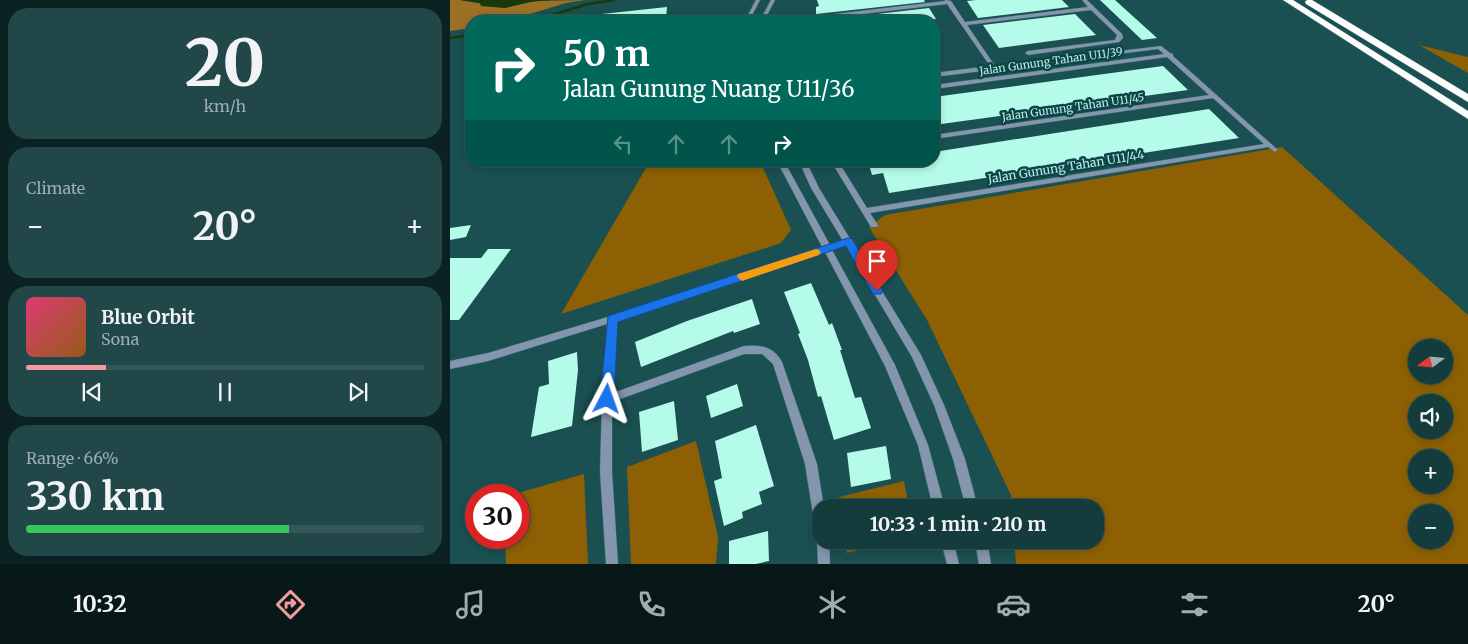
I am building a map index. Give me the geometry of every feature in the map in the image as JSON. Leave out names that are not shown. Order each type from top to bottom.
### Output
[{"type":"highway","points":[[1286,0],[1468,116]]},
{"type":"highway","points":[[1305,0],[1468,99]]},
{"type":"street","points":[[750,15],[758,0]]},
{"type":"street","points":[[765,15],[773,0]]},
{"type":"street","points":[[1028,53],[1117,41],[1120,35],[1084,0]]},
{"type":"street","points":[[840,15],[948,1],[993,67]]},
{"type":"street","points":[[964,24],[1093,8]]},
{"type":"street","points":[[940,74],[1159,47],[1171,55],[1272,148]]},
{"type":"street","name":"Jalan Gunung Tahan U11/39","points":[[940,86],[1171,55]]},
{"type":"street","name":"Jalan Gunung Tahan U11/45","points":[[940,136],[1215,96]]},
{"type":"street","name":"Jalan Gunung Tahan U11/44","points":[[866,211],[1272,148]]},
{"type":"street","points":[[783,167],[890,365],[923,446],[937,499]]},
{"type":"street","points":[[805,167],[815,188],[916,355],[939,405],[959,459],[970,499]]},
{"type":"street","points":[[838,167],[874,224]]},
{"type":"street","points":[[450,365],[488,357],[612,319],[848,242]]},
{"type":"street","points":[[612,319],[607,399],[606,472],[612,564]]},
{"type":"street","points":[[607,399],[744,350],[760,349],[770,352],[777,362],[809,456],[818,499]]},
{"type":"street","points":[[823,549],[824,564]]},
{"type":"street","points":[[949,549],[952,564]]},
{"type":"street","points":[[982,549],[985,564]]},
{"type":"shaded area","points":[[450,0],[505,8],[535,1],[586,0],[566,3],[527,15],[465,15],[465,29],[450,31]]},
{"type":"shaded area","points":[[460,0],[551,0],[529,2],[505,8],[481,6],[480,3]]},
{"type":"shaded area","points":[[1419,45],[1468,57],[1468,73]]},
{"type":"shaded area","points":[[1282,147],[1468,315],[1468,564],[1016,564],[1015,549],[1104,549],[1104,499],[1011,499],[927,320],[869,227],[885,215]]},
{"type":"shaded area","points":[[647,167],[763,167],[791,230],[781,243],[561,314]]},
{"type":"shaded area","points":[[696,441],[718,537],[716,564],[631,564],[627,467]]},
{"type":"shaded area","points":[[584,474],[588,564],[506,564],[505,549],[530,549],[530,490]]},
{"type":"shaded area","points":[[904,481],[907,499],[839,499],[839,497]]},
{"type":"shaded area","points":[[846,549],[862,549],[847,553]]},
{"type":"building","points":[[817,0],[924,0],[925,2],[816,14],[816,7],[819,6]]},
{"type":"building","points":[[1062,0],[1069,7],[978,18],[967,1]]},
{"type":"building","points":[[1100,0],[1115,0],[1157,38],[1142,40]]},
{"type":"building","points":[[667,7],[666,15],[602,14]]},
{"type":"building","points":[[929,8],[933,15],[869,15]]},
{"type":"building","points":[[1075,14],[1096,35],[999,48],[983,25]]},
{"type":"building","points":[[1163,66],[1188,90],[940,124],[940,96]]},
{"type":"building","points":[[1209,109],[1239,138],[889,193],[883,173],[872,175],[870,167],[940,167],[940,151]]},
{"type":"building","points":[[471,225],[466,237],[450,240],[450,228]]},
{"type":"building","points":[[488,249],[511,249],[459,320],[450,320],[450,258],[481,258]]},
{"type":"building","points":[[811,283],[829,325],[832,323],[842,350],[840,350],[855,398],[861,397],[871,428],[834,440],[821,396],[818,397],[808,360],[798,334],[800,333],[784,292]]},
{"type":"building","points":[[752,299],[760,324],[734,333],[733,331],[641,367],[635,342],[687,321]]},
{"type":"building","points":[[577,352],[578,370],[572,426],[531,437],[539,387],[549,384],[548,361]]},
{"type":"building","points":[[737,384],[743,406],[711,418],[706,396]]},
{"type":"building","points":[[674,401],[678,440],[642,452],[639,412]]},
{"type":"building","points":[[756,425],[774,486],[759,492],[762,504],[742,512],[743,518],[724,526],[714,481],[722,478],[715,441]]},
{"type":"building","points":[[886,446],[891,479],[851,487],[847,453]]},
{"type":"building","points":[[768,531],[769,561],[756,564],[729,564],[729,541]]},
{"type":"waterway","points":[[552,15],[588,4],[614,0]]},
{"type":"waterway","points":[[450,38],[465,36]]},
{"type":"slow traffic","points":[[742,277],[816,252]]},
{"type":"route","points":[[607,399],[612,319],[848,242],[877,291]]}]
